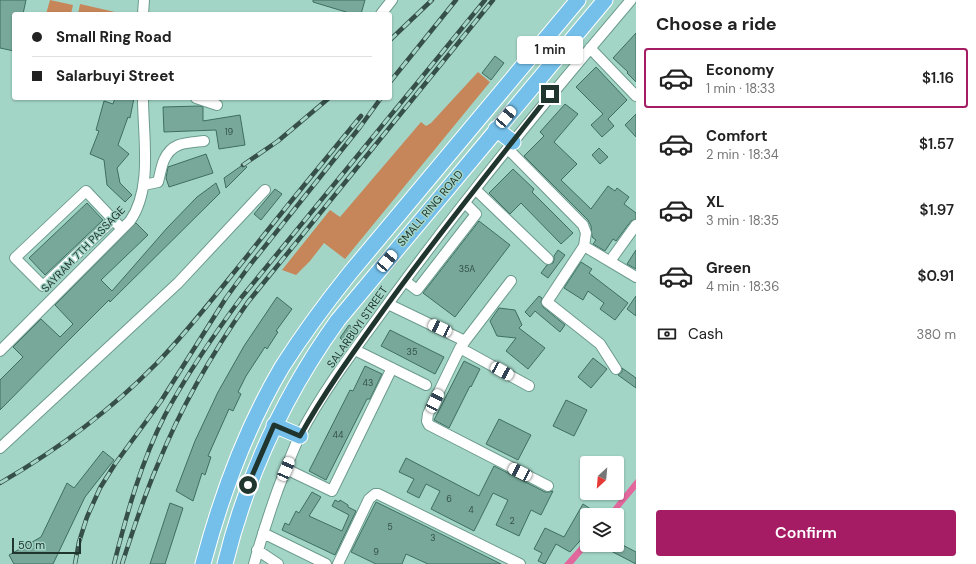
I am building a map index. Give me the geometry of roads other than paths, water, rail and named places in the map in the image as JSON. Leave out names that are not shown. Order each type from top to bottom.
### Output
[{"type":"highway","name":"SMALL RING ROAD","points":[[203,564],[220,504],[256,414],[299,341],[350,273],[578,0]]},
{"type":"highway","name":"SMALL RING ROAD","points":[[225,564],[248,485],[274,425],[317,349],[338,320],[605,0]]},
{"type":"highway","points":[[496,129],[510,146]]},
{"type":"highway","points":[[274,425],[300,436]]},
{"type":"street","points":[[143,12],[144,0]]},
{"type":"street","name":"SALARBUYI STREET","points":[[254,564],[257,550],[286,469],[300,436],[319,402],[388,304],[465,203],[550,94],[631,0]]},
{"type":"street","points":[[382,12],[389,1]]},
{"type":"street","points":[[590,48],[636,96]]},
{"type":"street","name":"SAYRAM 7TH PASSAGE","points":[[0,351],[130,221],[138,208],[144,185],[143,100]]},
{"type":"street","points":[[202,100],[217,105]]},
{"type":"street","points":[[144,185],[158,182],[163,161],[170,149],[180,144],[204,141]]},
{"type":"street","points":[[510,146],[583,226],[586,233],[584,246],[546,302],[600,344],[616,370]]},
{"type":"street","points":[[0,448],[178,283],[265,190]]},
{"type":"street","points":[[476,190],[548,259]]},
{"type":"street","points":[[113,220],[43,286],[16,258],[86,191],[122,229]]},
{"type":"street","points":[[405,281],[417,290],[476,214],[465,203]]},
{"type":"street","points":[[610,261],[636,225]]},
{"type":"street","points":[[584,246],[636,277]]},
{"type":"street","points":[[511,281],[463,344],[428,414],[426,421],[436,430],[548,486]]},
{"type":"street","points":[[388,304],[463,344],[529,386]]},
{"type":"street","points":[[355,350],[426,385]]},
{"type":"street","points":[[286,469],[332,491],[392,368]]},
{"type":"street","points":[[338,564],[369,498],[375,494],[378,494],[520,564]]},
{"type":"street","points":[[263,533],[326,564]]},
{"type":"street","points":[[257,550],[278,564]]},
{"type":"railway","points":[[392,38],[432,0]]},
{"type":"railway","points":[[392,80],[456,0]]},
{"type":"railway","points":[[114,564],[142,469],[156,433],[182,385],[201,355],[241,298],[485,0]]},
{"type":"railway","points":[[122,564],[143,501],[167,443],[198,380],[235,321],[248,302],[493,0]]},
{"type":"railway","points":[[243,165],[278,141],[327,100]]},
{"type":"railway","points":[[75,564],[79,542],[87,517],[100,488],[115,464],[161,401],[226,298],[250,265],[360,127],[380,100]]},
{"type":"railway","points":[[0,483],[42,457],[82,429],[120,398],[156,364],[203,311],[361,116]]}]
